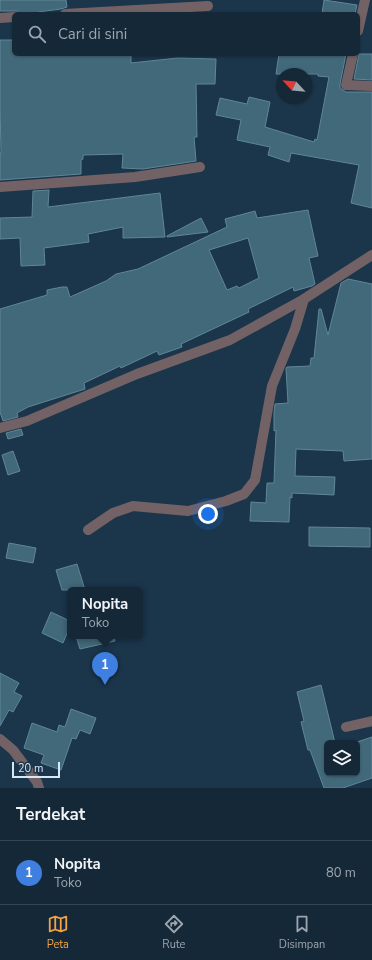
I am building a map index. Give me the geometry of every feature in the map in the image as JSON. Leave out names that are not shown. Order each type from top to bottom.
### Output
[{"type":"street","points":[[360,22],[365,0]]},
{"type":"street","points":[[101,12],[208,6]]},
{"type":"street","points":[[0,18],[12,17]]},
{"type":"street","points":[[353,56],[346,85],[372,86]]},
{"type":"street","points":[[0,187],[135,177],[200,167]]},
{"type":"street","points":[[0,428],[27,421],[137,374],[230,340],[304,299],[372,255]]},
{"type":"street","points":[[88,530],[113,513],[133,506],[188,511],[226,501],[244,494],[255,480],[272,386],[304,299]]},
{"type":"street","points":[[346,726],[372,721]]},
{"type":"street","points":[[0,739],[13,750],[37,782],[39,788]]},
{"type":"building","points":[[0,0],[66,0],[67,7],[38,12],[0,11]]},
{"type":"building","points":[[324,0],[357,5],[355,12],[322,12]]},
{"type":"building","points":[[0,40],[12,40],[12,56],[131,56],[131,63],[178,58],[216,59],[215,84],[196,84],[197,137],[194,137],[196,161],[143,169],[122,168],[123,154],[83,155],[83,159],[81,160],[81,174],[0,180]]},
{"type":"building","points":[[360,54],[372,54],[372,80],[354,79]]},
{"type":"building","points":[[279,56],[346,56],[340,88],[346,92],[372,92],[372,208],[351,203],[359,165],[291,153],[289,162],[268,155],[270,147],[237,140],[241,120],[216,115],[220,98],[247,104],[249,97],[270,102],[265,127],[314,142],[315,139],[317,140],[329,77],[318,76],[318,74],[312,74],[312,68],[277,68]]},
{"type":"building","points":[[49,190],[48,207],[160,193],[165,237],[123,238],[123,227],[88,234],[89,242],[44,248],[45,265],[21,266],[20,238],[0,239],[0,218],[32,217],[33,191]]},
{"type":"building","points":[[308,210],[318,256],[309,258],[315,284],[294,291],[293,287],[248,309],[249,312],[181,344],[182,347],[159,355],[157,351],[121,368],[120,366],[84,383],[85,389],[28,407],[17,413],[18,417],[3,421],[0,412],[0,309],[47,295],[47,290],[62,287],[67,287],[70,297],[106,281],[116,274],[138,269],[227,227],[225,219],[255,211],[257,218]],"holes":[[[248,238],[259,278],[239,288],[237,286],[227,290],[209,250]]]},
{"type":"building","points":[[201,218],[208,232],[167,237],[167,236]]},
{"type":"building","points":[[348,279],[372,284],[372,459],[344,461],[343,451],[296,449],[295,476],[335,477],[334,495],[292,493],[292,498],[290,497],[289,522],[250,521],[251,502],[266,503],[267,483],[274,483],[276,430],[274,431],[274,413],[275,404],[288,403],[286,368],[310,366],[311,358],[314,358],[319,309],[321,309],[328,335],[341,283]]},
{"type":"building","points":[[21,429],[23,435],[8,439],[6,433]]},
{"type":"building","points":[[13,451],[20,471],[8,475],[2,455]]},
{"type":"building","points":[[309,527],[370,528],[370,547],[309,546]]},
{"type":"building","points":[[9,543],[36,548],[33,563],[6,558]]},
{"type":"building","points":[[77,564],[84,587],[67,587],[67,590],[62,590],[56,570]]},
{"type":"building","points":[[51,612],[67,620],[67,633],[63,643],[42,633]]},
{"type":"building","points":[[77,639],[115,639],[115,641],[80,649]]},
{"type":"building","points":[[0,673],[19,683],[14,692],[22,696],[13,712],[9,710],[0,726]]},
{"type":"building","points":[[321,685],[334,740],[324,740],[324,776],[360,776],[360,741],[372,737],[372,778],[343,788],[324,788],[310,750],[308,750],[301,722],[304,721],[297,692]]},
{"type":"building","points":[[71,709],[96,718],[90,734],[80,730],[76,739],[72,738],[61,770],[41,763],[44,755],[24,748],[32,723],[57,732],[59,725],[65,727]]},
{"type":"place","name":"Nopita","points":[[105,685]]}]
